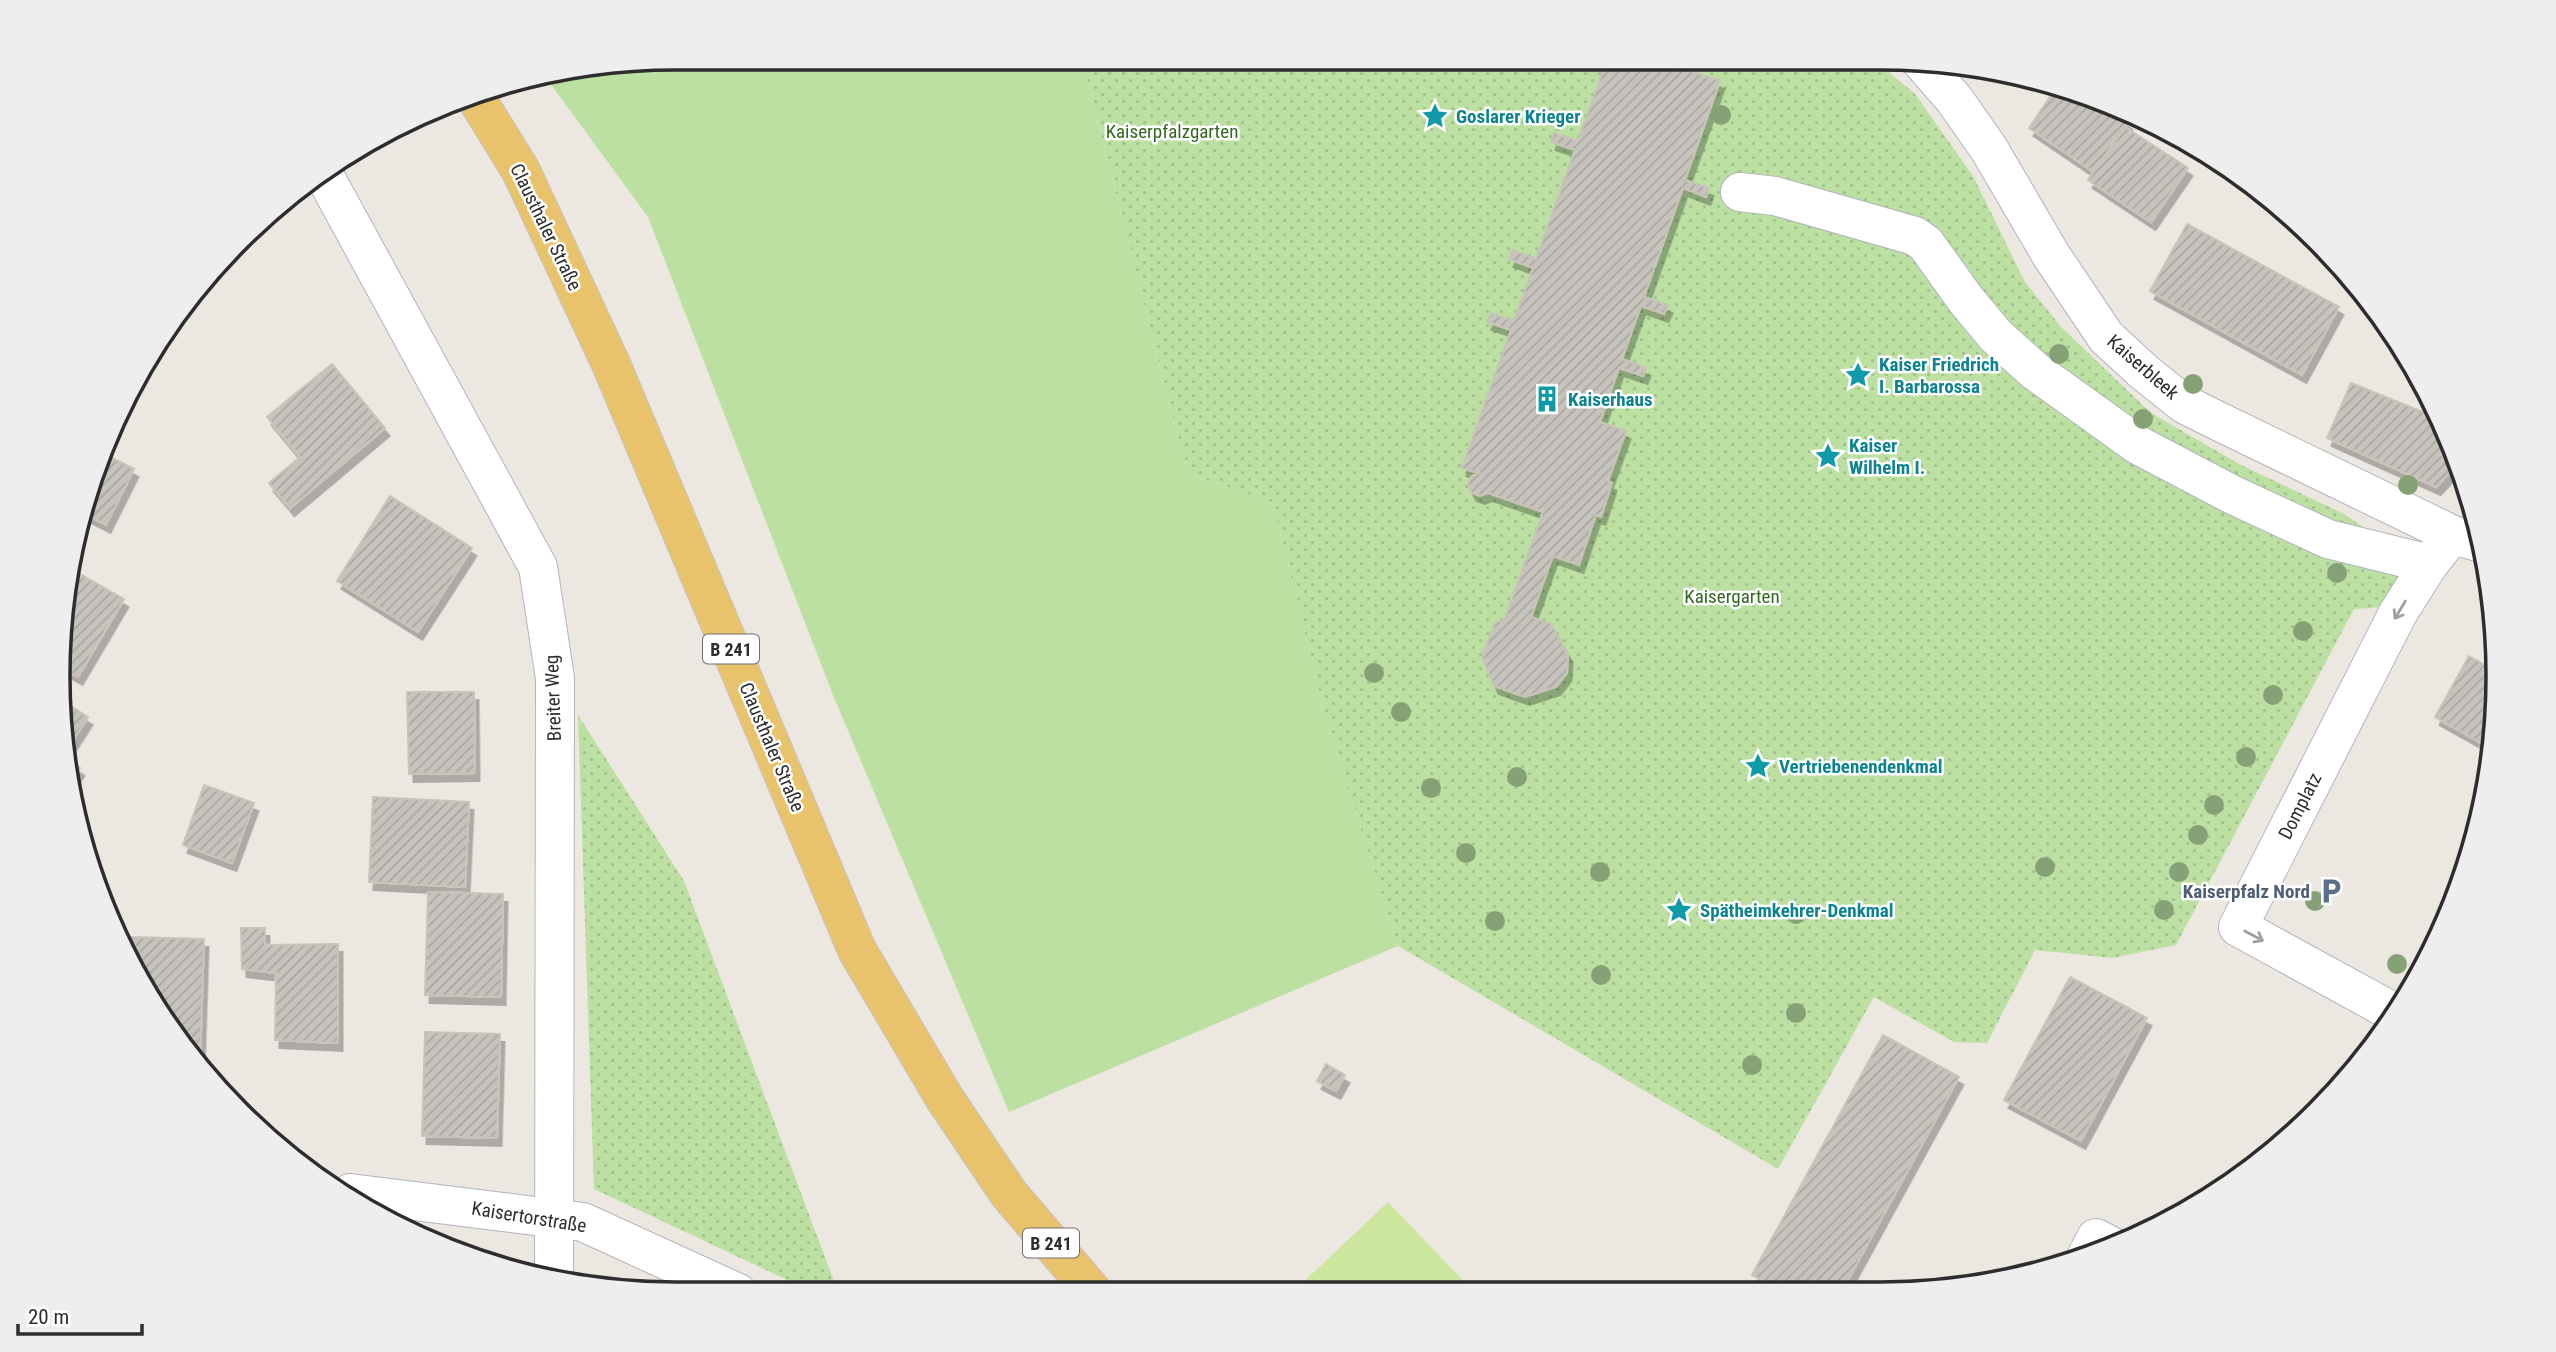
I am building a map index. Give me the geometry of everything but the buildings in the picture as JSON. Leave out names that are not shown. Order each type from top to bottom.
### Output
[{"type":"main road","name":"Clausthaler Straße","points":[[479,103],[521,172],[611,364],[857,950],[945,1099],[1009,1194],[1084,1282]]},
{"type":"street","name":"Kaiserbleek","points":[[1930,72],[1954,99],[1989,149],[2051,255],[2101,329],[2144,373],[2184,404],[2467,539]]},
{"type":"street","name":"Breiter Weg","points":[[327,181],[538,567],[555,678],[554,1269]]},
{"type":"street","points":[[1740,192],[1775,196],[1915,236],[1926,244],[1996,336],[2045,379],[2138,445],[2328,540],[2429,564]]},
{"type":"street","name":"Domplatz","points":[[2387,1009],[2238,928],[2398,613],[2429,564],[2467,539]]},
{"type":"street","name":"Kaisertorstraße","points":[[362,1194],[583,1222],[714,1282]]},
{"type":"green space","name":"Kaisergarten","points":[[1085,70],[1886,70],[1915,94],[1973,176],[2025,282],[2062,328],[2151,413],[2241,465],[2344,514],[2411,559],[2385,607],[2354,609],[2176,945],[2112,958],[2035,950],[1987,1043],[1954,1042],[1874,997],[1778,1169],[1398,946],[1325,715],[1273,503],[1187,473]]},
{"type":"green space","points":[[1085,70],[1187,473],[1273,503],[1325,715],[1398,946],[1009,1112],[833,695],[648,217],[550,84],[636,71]]},
{"type":"green space","points":[[578,715],[684,881],[834,1282],[792,1282],[594,1189]]},
{"type":"green space","points":[[1388,1202],[1464,1282],[1304,1282]]},
{"type":"place","name":"Goslarer Krieger","points":[[1435,116]]},
{"type":"place","name":"Kaiser Friedrich I. Barbarossa","points":[[1858,375]]},
{"type":"place","name":"Kaiserhaus","points":[[1547,399]]},
{"type":"place","name":"Kaiser Wilhelm I.","points":[[1828,456]]},
{"type":"place","name":"Vertriebenendenkmal","points":[[1758,766]]},
{"type":"place","name":"Kaiserpfalz Nord","points":[[2331,891]]},
{"type":"place","name":"Spätheimkehrer-Denkmal","points":[[1679,910]]},
{"type":"park label","name":"Kaiserpfalzgarten","points":[[1172,131]]}]
